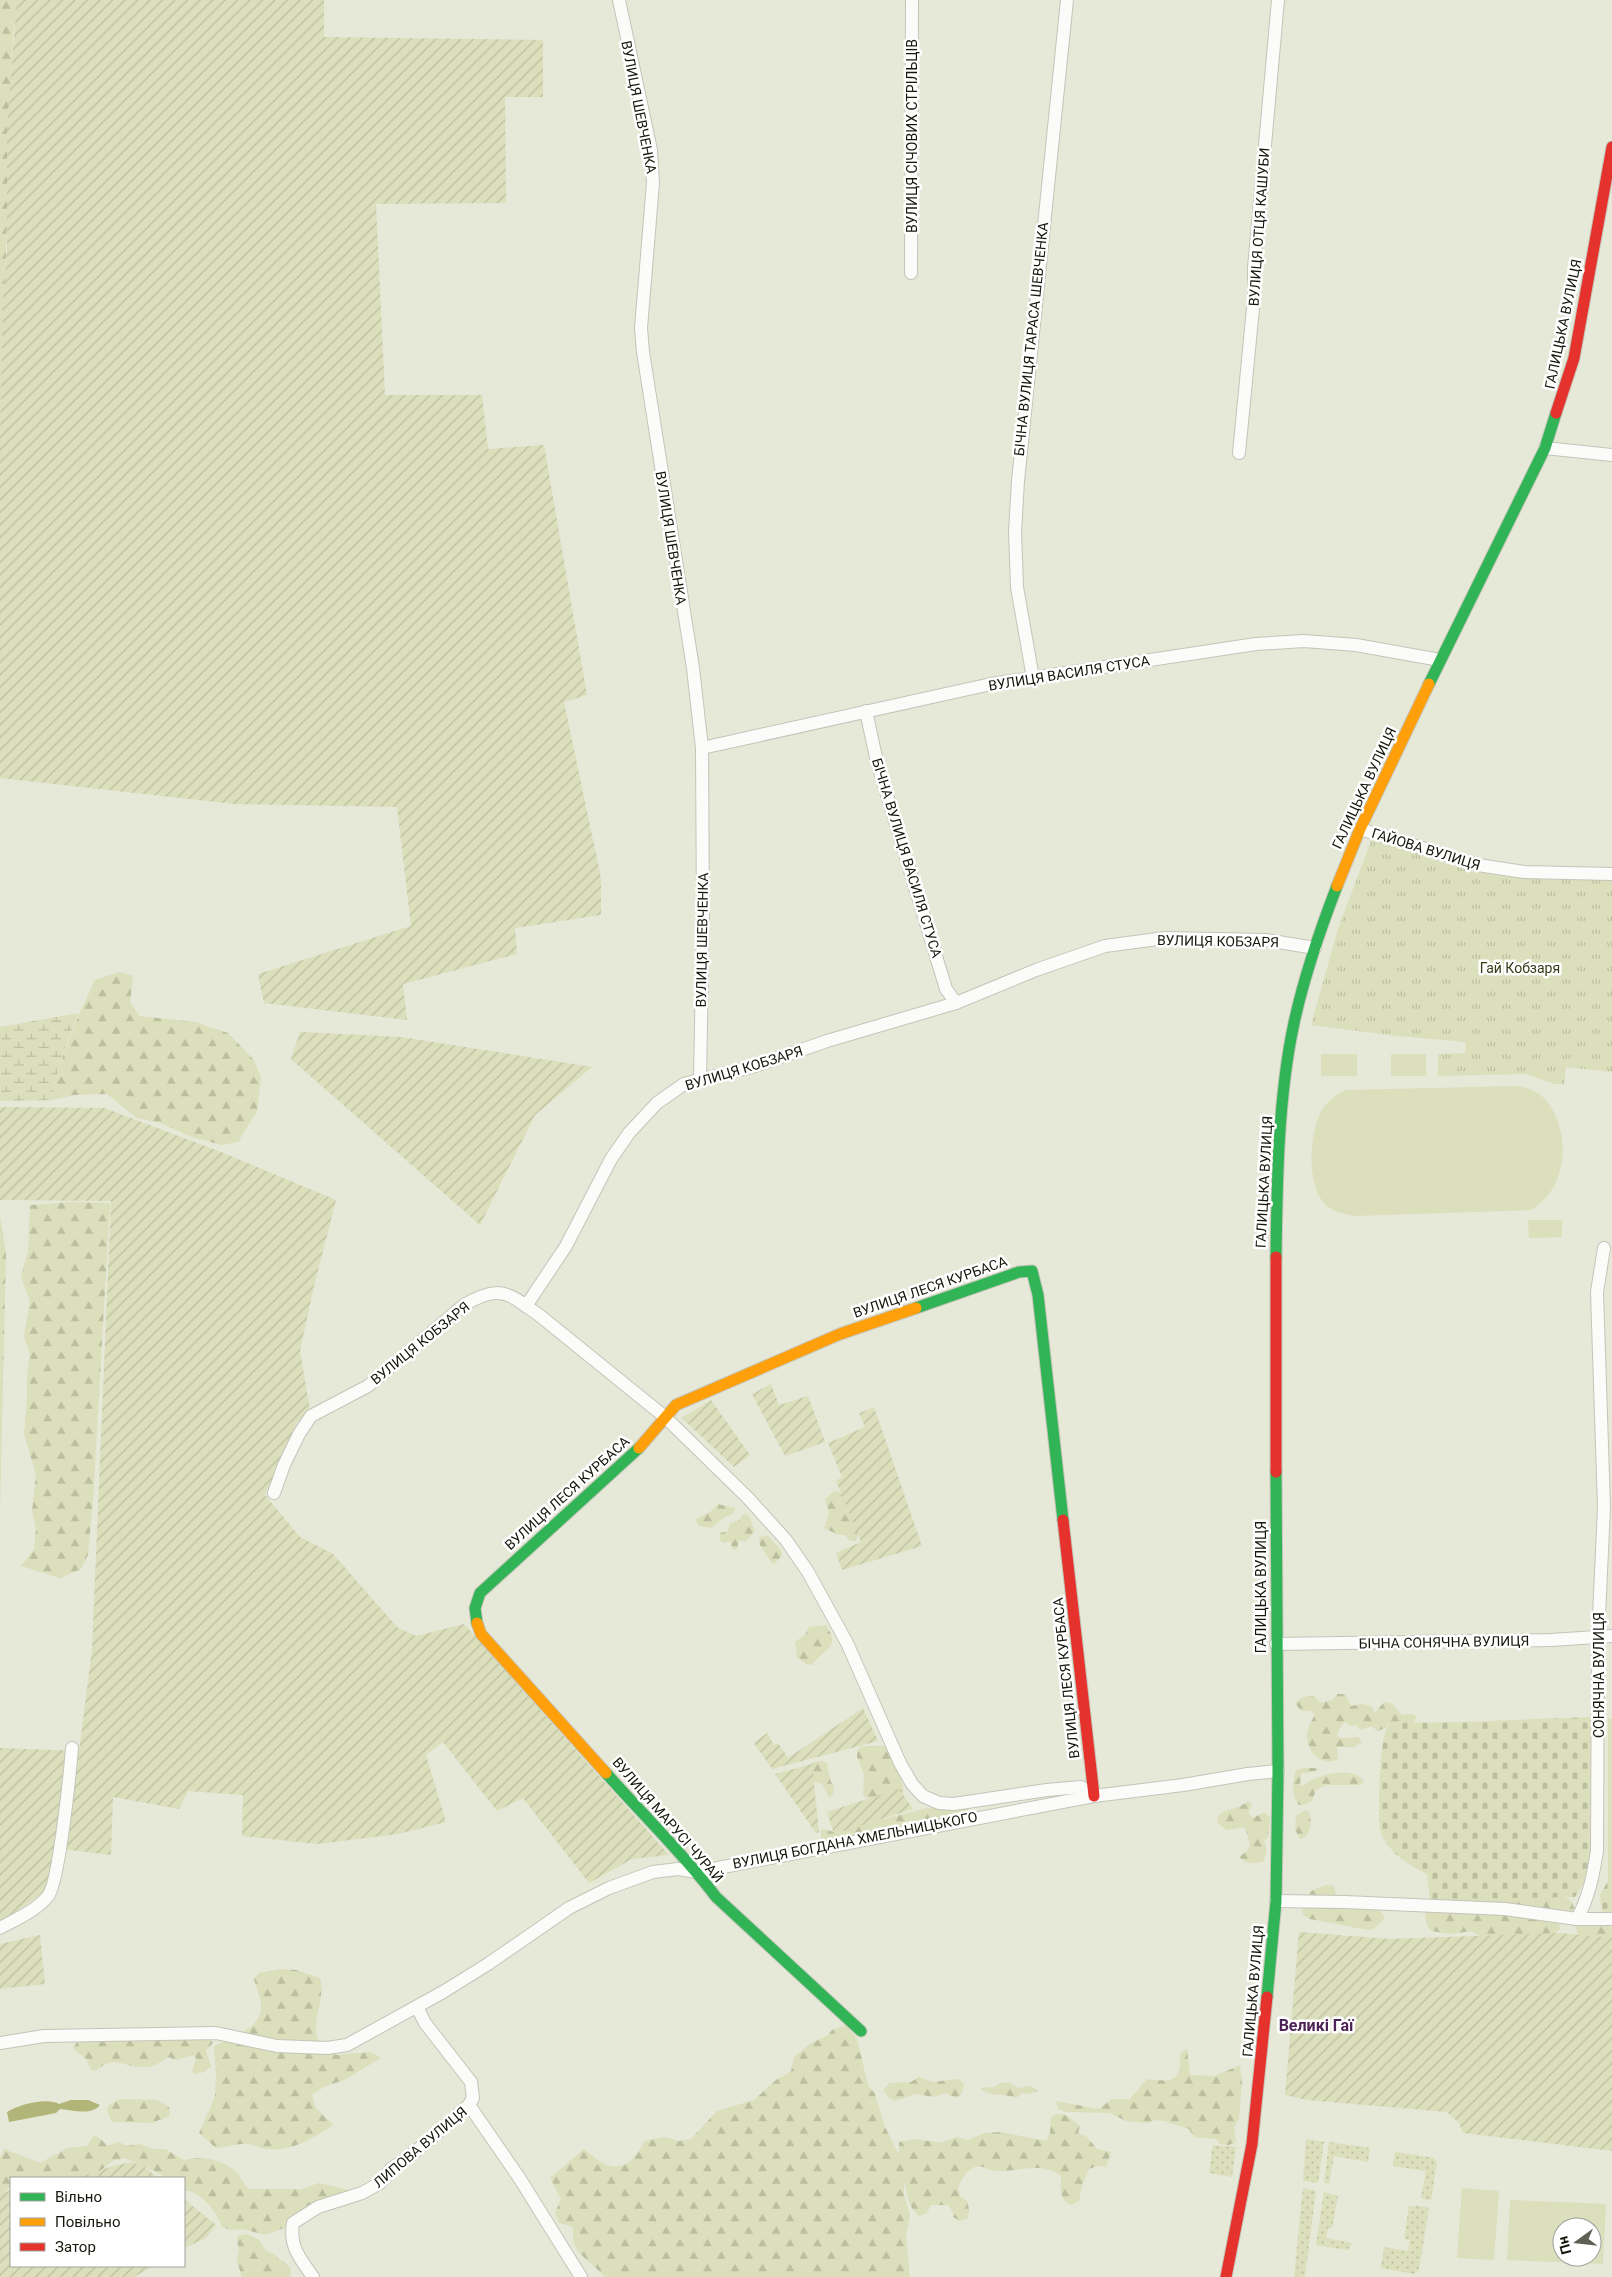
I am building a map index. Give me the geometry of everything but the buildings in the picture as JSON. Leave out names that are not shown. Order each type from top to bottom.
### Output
[{"type":"street","name":"ВУЛИЦЯ ШЕВЧЕНКА","points":[[619,0],[650,150],[654,183],[641,328],[643,352],[693,668],[702,748],[703,917],[700,1079]]},
{"type":"street","name":"ВУЛИЦЯ СІЧОВИХ СТРІЛЬЦІВ","points":[[911,273],[912,0]]},
{"type":"street","name":"БІЧНА ВУЛИЦЯ ТАРАСА ШЕВЧЕНКА","points":[[1033,678],[1017,587],[1015,532],[1018,481],[1066,0]]},
{"type":"street","name":"ВУЛИЦЯ ОТЦЯ КАШУБИ","points":[[1239,453],[1254,298],[1254,268],[1278,0]]},
{"type":"street","name":"ГАЛИЦЬКА ВУЛИЦЯ","points":[[1226,2277],[1252,2144],[1276,1901],[1278,1771],[1275,1290],[1278,1158],[1288,1060],[1294,1024],[1324,919],[1360,829],[1440,660],[1545,448],[1574,358],[1608,193],[1612,147]]},
{"type":"street","points":[[1545,448],[1612,454]]},
{"type":"street","name":"ВУЛИЦЯ ВАСИЛЯ СТУСА","points":[[702,748],[991,684],[1256,644],[1304,640],[1356,645],[1440,660]]},
{"type":"street","name":"БІЧНА ВУЛИЦЯ ВАСИЛЯ СТУСА","points":[[866,711],[878,762],[946,989],[956,1002]]},
{"type":"street","name":"ГАЙОВА ВУЛИЦЯ","points":[[1360,829],[1478,866],[1524,872],[1612,874]]},
{"type":"street","name":"ВУЛИЦЯ КОБЗАРЯ","points":[[274,1493],[295,1441],[311,1416],[368,1386],[459,1309],[478,1297],[494,1292],[514,1296],[526,1306],[566,1246],[610,1159],[629,1134],[657,1103],[684,1084],[755,1066],[827,1041],[956,1002],[1036,970],[1105,946],[1165,938],[1266,940],[1315,948]]},
{"type":"street","name":"СОНЯЧНА ВУЛИЦЯ","points":[[1577,1919],[1586,1902],[1592,1884],[1597,1851],[1598,1638],[1604,1507],[1597,1292],[1604,1248]]},
{"type":"street","name":"ВУЛИЦЯ ЛЕСЯ КУРБАСА","points":[[474,1610],[475,1601],[480,1593],[648,1439],[676,1406],[840,1334],[1019,1272],[1032,1271],[1038,1295],[1094,1796]]},
{"type":"street","points":[[526,1306],[665,1418],[748,1498],[786,1540],[808,1572],[847,1643],[900,1763],[912,1784],[923,1796],[939,1803],[954,1804],[1046,1790],[1081,1787],[1094,1796]]},
{"type":"street","name":"ВУЛИЦЯ МАРУСІ ЧУРАЙ","points":[[474,1610],[482,1634],[680,1856],[697,1872],[716,1897],[861,2031]]},
{"type":"street","name":"БІЧНА СОНЯЧНА ВУЛИЦЯ","points":[[1276,1644],[1598,1638],[1612,1636]]},
{"type":"street","points":[[0,1928],[34,1909],[49,1895],[58,1854],[72,1748]]},
{"type":"street","name":"ВУЛИЦЯ БОГДАНА ХМЕЛЬНИЦЬКОГО","points":[[0,2043],[44,2036],[216,2032],[277,2046],[328,2048],[347,2045],[417,2007],[488,1964],[569,1908],[609,1888],[653,1872],[678,1869],[697,1872],[1094,1796],[1278,1771]]},
{"type":"street","points":[[1276,1901],[1344,1902],[1505,1910],[1577,1919],[1612,1919]]},
{"type":"street","points":[[417,2007],[425,2023],[471,2082],[473,2098],[469,2105]]},
{"type":"street","name":"ЛИПОВА ВУЛИЦЯ","points":[[313,2277],[295,2251],[291,2236],[293,2223],[318,2207],[362,2193],[380,2183],[391,2170],[414,2153],[469,2105],[520,2179],[581,2277]]},
{"type":"green space","points":[[0,0],[17,0],[17,12],[13,34],[0,439]]},
{"type":"green space","points":[[17,0],[324,0],[324,37],[543,40],[543,97],[505,97],[506,203],[376,204],[385,395],[482,395],[488,449],[544,445],[587,695],[564,702],[601,878],[601,915],[515,928],[517,954],[403,984],[407,1020],[264,1003],[258,974],[411,926],[397,807],[234,804],[0,778],[0,439],[3,301],[7,249],[7,126]]},
{"type":"green space","name":"Гай Кобзаря","points":[[1372,838],[1448,864],[1508,877],[1612,880],[1612,1072],[1566,1067],[1564,1084],[1554,1084],[1526,1074],[1438,1076],[1438,1054],[1465,1053],[1466,1042],[1311,1025],[1338,929]]},
{"type":"green space","points":[[119,972],[133,976],[130,1002],[139,1016],[195,1022],[228,1033],[254,1060],[261,1077],[257,1111],[238,1142],[221,1145],[189,1136],[161,1123],[137,1118],[107,1094],[74,1095],[52,1100],[64,1053],[95,980]]},
{"type":"green space","points":[[79,1013],[62,1056],[52,1100],[0,1101],[0,1027]]},
{"type":"green space","points":[[300,1032],[401,1037],[592,1067],[535,1115],[480,1225],[291,1059]]},
{"type":"green space","points":[[1321,1054],[1357,1054],[1357,1076],[1321,1076]]},
{"type":"green space","points":[[1391,1054],[1426,1054],[1426,1076],[1391,1076]]},
{"type":"green space","points":[[1519,1086],[1537,1093],[1546,1100],[1560,1128],[1562,1143],[1562,1159],[1559,1174],[1553,1188],[1543,1201],[1531,1210],[1354,1216],[1331,1209],[1321,1199],[1313,1176],[1312,1162],[1316,1124],[1327,1103],[1345,1090]]},
{"type":"green space","points":[[0,1107],[104,1108],[221,1152],[336,1200],[313,1290],[300,1351],[310,1410],[297,1422],[265,1495],[300,1537],[333,1554],[398,1628],[416,1636],[464,1624],[669,1855],[632,1859],[589,1883],[523,1798],[497,1811],[443,1742],[426,1755],[446,1822],[398,1834],[318,1844],[242,1836],[243,1795],[188,1791],[179,1809],[113,1797],[111,1855],[54,1848],[46,1891],[0,1922],[0,1748],[79,1751],[92,1650],[111,1201],[0,1200]]},
{"type":"green space","points":[[72,1202],[110,1203],[93,1500],[88,1555],[81,1569],[60,1578],[21,1566],[34,1549],[36,1529],[32,1511],[36,1475],[24,1434],[27,1374],[30,1355],[24,1336],[30,1301],[21,1277],[28,1251],[30,1205]]},
{"type":"green space","points":[[0,1216],[6,1253],[0,1510]]},
{"type":"green space","points":[[1528,1220],[1562,1220],[1562,1237],[1529,1238]]},
{"type":"green space","points":[[771,1384],[779,1405],[808,1396],[825,1442],[785,1456],[752,1394]]},
{"type":"green space","points":[[711,1400],[750,1455],[734,1467],[682,1418]]},
{"type":"green space","points":[[874,1407],[922,1546],[842,1570],[836,1553],[861,1542],[836,1481],[842,1477],[828,1443],[865,1427],[859,1413]]},
{"type":"green space","points":[[834,1491],[840,1492],[854,1516],[858,1530],[856,1541],[850,1541],[845,1535],[839,1535],[824,1528],[829,1514],[825,1499]]},
{"type":"green space","points":[[718,1504],[735,1508],[733,1514],[723,1518],[712,1528],[699,1526],[695,1519],[710,1512]]},
{"type":"green space","points":[[744,1513],[749,1516],[755,1531],[745,1542],[739,1540],[737,1549],[733,1550],[730,1541],[724,1543],[720,1540],[720,1533],[728,1531],[730,1523],[738,1521]]},
{"type":"green space","points":[[768,1536],[781,1550],[782,1556],[773,1565],[760,1545],[759,1537]]},
{"type":"green space","points":[[826,1625],[832,1639],[829,1648],[812,1665],[806,1664],[797,1657],[795,1642],[805,1635],[809,1627]]},
{"type":"green space","points":[[1338,1694],[1345,1694],[1351,1706],[1362,1704],[1371,1706],[1375,1713],[1384,1702],[1391,1703],[1402,1715],[1411,1714],[1417,1716],[1414,1722],[1396,1725],[1389,1723],[1386,1728],[1377,1731],[1372,1726],[1360,1730],[1356,1725],[1350,1726],[1345,1721],[1337,1736],[1343,1738],[1358,1737],[1362,1742],[1355,1747],[1337,1747],[1338,1759],[1332,1761],[1321,1760],[1313,1753],[1307,1737],[1308,1728],[1315,1714],[1310,1711],[1301,1711],[1295,1703],[1304,1697],[1314,1696],[1320,1703],[1332,1700]]},
{"type":"green space","points":[[863,1708],[878,1741],[772,1769],[754,1743],[767,1733],[774,1745],[778,1743],[788,1758]]},
{"type":"green space","points":[[1591,1717],[1590,1872],[1575,1897],[1430,1899],[1427,1874],[1407,1863],[1394,1852],[1381,1833],[1379,1801],[1381,1756],[1384,1735],[1390,1723]]},
{"type":"green space","points":[[1612,1718],[1612,1912],[1602,1912],[1600,1895],[1608,1881],[1608,1719]]},
{"type":"green space","points":[[862,1746],[885,1746],[896,1759],[904,1792],[870,1800],[863,1795],[864,1774],[857,1757],[857,1750]]},
{"type":"green space","points":[[822,1761],[827,1763],[830,1780],[834,1787],[833,1795],[829,1797],[822,1784],[811,1781],[809,1769],[811,1763]]},
{"type":"green space","points":[[812,1764],[819,1832],[816,1833],[775,1774]]},
{"type":"green space","points":[[1317,1768],[1319,1770],[1301,1774],[1300,1786],[1320,1777],[1340,1772],[1354,1774],[1364,1781],[1361,1785],[1326,1785],[1316,1790],[1312,1801],[1305,1805],[1299,1805],[1296,1802],[1293,1788],[1294,1779],[1296,1770]]},
{"type":"green space","points":[[899,1789],[913,1809],[834,1834],[827,1812]]},
{"type":"green space","points":[[1248,1801],[1252,1804],[1248,1812],[1253,1818],[1264,1812],[1270,1817],[1268,1837],[1264,1841],[1267,1850],[1263,1862],[1250,1863],[1239,1857],[1247,1851],[1250,1844],[1245,1827],[1227,1830],[1217,1822],[1218,1816],[1221,1813]]},
{"type":"green space","points":[[928,1808],[965,1808],[968,1809],[968,1812],[964,1818],[928,1823],[908,1821],[892,1830],[867,1831],[845,1840],[835,1839],[824,1843],[821,1841],[821,1830],[824,1829],[837,1833],[864,1824]]},
{"type":"green space","points":[[1305,1810],[1309,1812],[1310,1823],[1307,1834],[1302,1839],[1299,1838],[1295,1829],[1296,1816]]},
{"type":"green space","points":[[1326,1885],[1334,1886],[1338,1907],[1380,1910],[1385,1918],[1375,1928],[1369,1930],[1310,1919],[1303,1915],[1302,1911],[1311,1891]]},
{"type":"green space","points":[[1562,1895],[1572,1902],[1576,1913],[1559,1924],[1560,1929],[1555,1934],[1480,1936],[1472,1931],[1450,1934],[1431,1931],[1427,1925],[1425,1914],[1428,1911],[1426,1901],[1447,1896]]},
{"type":"green space","points":[[1612,1920],[1612,1941],[1580,1938],[1575,1926],[1577,1921]]},
{"type":"green space","points":[[1299,1932],[1389,1939],[1560,1933],[1612,1938],[1612,2151],[1463,2133],[1459,2123],[1447,2112],[1307,2100],[1285,2095]]},
{"type":"green space","points":[[40,1935],[45,1984],[0,1989],[0,1944]]},
{"type":"green space","points":[[282,1969],[296,1970],[320,1978],[321,1995],[316,2032],[321,2043],[336,2055],[371,2052],[381,2058],[344,2080],[326,2086],[312,2094],[315,2107],[333,2125],[311,2139],[294,2146],[277,2149],[266,2149],[243,2144],[216,2148],[199,2133],[215,2097],[214,2047],[251,2027],[260,2014],[261,2006],[254,1979],[259,1973]]},
{"type":"green space","points":[[846,2025],[857,2039],[868,2085],[875,2094],[885,2127],[899,2155],[899,2142],[916,2139],[941,2143],[957,2137],[968,2140],[984,2133],[1001,2132],[1046,2141],[1050,2133],[1051,2117],[1062,2114],[1080,2126],[1078,2133],[1087,2137],[1097,2149],[1111,2152],[1106,2167],[1097,2166],[1089,2169],[1082,2185],[1079,2201],[1071,2205],[1062,2196],[1061,2176],[1046,2169],[1030,2168],[996,2171],[980,2166],[974,2167],[966,2173],[958,2188],[960,2196],[967,2201],[969,2209],[968,2218],[960,2221],[953,2217],[953,2212],[948,2205],[931,2205],[927,2213],[919,2216],[910,2204],[904,2182],[904,2195],[910,2215],[906,2235],[910,2277],[604,2277],[580,2253],[574,2244],[573,2227],[559,2223],[555,2213],[561,2199],[550,2178],[584,2149],[604,2164],[618,2166],[632,2160],[644,2141],[664,2137],[679,2141],[691,2139],[717,2111],[754,2100],[776,2080],[791,2071],[794,2057],[811,2043],[827,2036],[832,2030]]},
{"type":"green space","points":[[139,2037],[191,2037],[211,2040],[213,2043],[206,2050],[211,2067],[204,2072],[195,2074],[192,2071],[196,2059],[194,2055],[176,2060],[168,2057],[150,2067],[132,2066],[115,2062],[109,2063],[95,2071],[91,2070],[86,2059],[73,2048],[77,2042],[94,2039],[113,2042]]},
{"type":"green space","points":[[1187,2049],[1190,2075],[1215,2076],[1240,2065],[1242,2082],[1239,2119],[1234,2126],[1236,2142],[1229,2145],[1220,2144],[1216,2139],[1194,2137],[1189,2129],[1164,2121],[1155,2120],[1147,2123],[1126,2121],[1110,2113],[1066,2112],[1058,2109],[1056,2101],[1099,2109],[1112,2099],[1130,2099],[1147,2079],[1169,2080],[1177,2075],[1180,2054]]},
{"type":"green space","points":[[919,2077],[933,2082],[959,2079],[964,2084],[962,2093],[957,2098],[945,2093],[934,2097],[916,2094],[895,2101],[889,2098],[883,2090],[890,2083],[911,2082]]},
{"type":"green space","points":[[1001,2083],[1010,2083],[1018,2088],[1031,2086],[1038,2091],[1030,2094],[1022,2093],[1016,2098],[990,2093],[980,2088],[994,2087]]},
{"type":"green space","points":[[120,2099],[157,2100],[169,2107],[170,2116],[151,2123],[112,2122],[107,2110],[108,2106]]},
{"type":"green space","points":[[94,2135],[107,2146],[119,2142],[127,2146],[140,2144],[153,2149],[165,2149],[184,2160],[198,2158],[212,2160],[231,2168],[249,2189],[302,2189],[319,2183],[348,2190],[320,2200],[315,2206],[289,2221],[284,2228],[265,2235],[243,2229],[231,2230],[222,2227],[208,2203],[197,2195],[185,2190],[185,2177],[164,2177],[125,2158],[112,2161],[98,2173],[88,2177],[10,2177],[10,2186],[0,2198],[0,2158],[4,2149],[40,2163],[68,2148],[87,2146]]},
{"type":"green space","points":[[1306,2139],[1324,2142],[1318,2183],[1303,2181]]},
{"type":"green space","points":[[1329,2142],[1370,2148],[1368,2162],[1334,2156],[1329,2184],[1324,2183]]},
{"type":"green space","points":[[1213,2145],[1236,2147],[1232,2177],[1209,2173]]},
{"type":"green space","points":[[1395,2152],[1434,2158],[1437,2162],[1431,2200],[1421,2198],[1426,2171],[1393,2166]]},
{"type":"green space","points":[[132,2162],[145,2167],[157,2177],[80,2177]]},
{"type":"green space","points":[[1303,2188],[1316,2191],[1305,2277],[1294,2277]]},
{"type":"green space","points":[[1462,2188],[1499,2191],[1494,2260],[1457,2258]]},
{"type":"green space","points":[[10,2190],[10,2267],[151,2267],[134,2277],[0,2277],[0,2194]]},
{"type":"green space","points":[[1324,2192],[1338,2196],[1332,2228],[1328,2228],[1326,2238],[1352,2243],[1348,2250],[1316,2245]]},
{"type":"green space","points":[[185,2200],[216,2225],[206,2238],[185,2248]]},
{"type":"green space","points":[[1510,2200],[1606,2204],[1603,2264],[1602,2217],[1552,2217],[1552,2262],[1507,2260]]},
{"type":"green space","points":[[1415,2205],[1429,2208],[1419,2270],[1414,2274],[1381,2268],[1384,2247],[1408,2251],[1410,2240],[1404,2239],[1409,2206],[1414,2207]]},
{"type":"green space","points":[[247,2234],[259,2240],[266,2251],[284,2261],[290,2268],[291,2277],[242,2277],[237,2261],[239,2249],[237,2241],[238,2236]]},
{"type":"shaded area","points":[[71,2100],[88,2100],[100,2105],[87,2111],[60,2109],[56,2113],[9,2122],[7,2112],[19,2106],[41,2101],[59,2104]]},
{"type":"traffic: fast","points":[[1429,684],[1545,448],[1556,413]]},
{"type":"traffic: fast","points":[[1276,1257],[1279,1140],[1289,1051],[1298,1006],[1308,971],[1337,886]]},
{"type":"traffic: fast","points":[[916,1308],[1019,1272],[1032,1271],[1038,1295],[1063,1520]]},
{"type":"traffic: fast","points":[[477,1623],[475,1608],[480,1593],[639,1448]]},
{"type":"traffic: fast","points":[[1267,1997],[1276,1901],[1278,1771],[1276,1472]]},
{"type":"traffic: fast","points":[[606,1773],[676,1849],[716,1897],[861,2031]]},
{"type":"traffic: slow","points":[[1337,886],[1360,829],[1429,684]]},
{"type":"traffic: slow","points":[[639,1448],[676,1405],[840,1334],[916,1308]]},
{"type":"traffic: slow","points":[[477,1623],[481,1634],[606,1773]]},
{"type":"traffic: jam","points":[[1556,413],[1574,358],[1612,147]]},
{"type":"traffic: jam","points":[[1276,1257],[1276,1472]]},
{"type":"traffic: jam","points":[[1063,1520],[1094,1796]]},
{"type":"traffic: jam","points":[[1226,2277],[1252,2144],[1267,1997]]},
{"type":"district","name":"Великі Гаї","points":[[1316,2025]]}]
